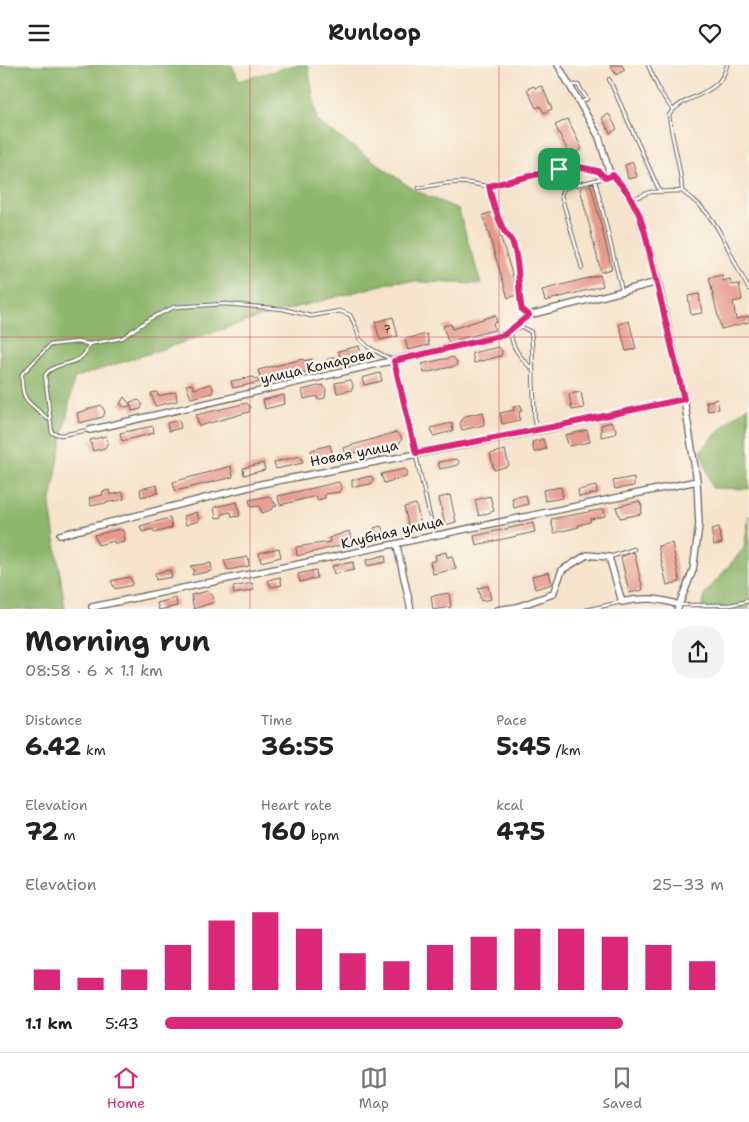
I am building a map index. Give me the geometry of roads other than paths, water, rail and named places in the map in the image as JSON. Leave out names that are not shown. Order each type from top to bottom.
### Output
[{"type":"street","points":[[497,609],[517,607],[553,594],[562,570],[587,555],[609,557],[622,602],[639,598],[660,598],[678,607],[689,582],[696,551],[699,525],[697,481],[684,399],[658,282],[639,214],[631,199],[610,171],[599,137],[558,65]]},
{"type":"street","points":[[529,315],[658,282]]},
{"type":"street","name":"улица Комарова","points":[[90,430],[504,335],[519,325],[529,315]]},
{"type":"street","name":"Новая улица","points":[[60,535],[260,484],[534,431],[684,399]]},
{"type":"street","name":"Клубная улица","points":[[92,607],[396,546],[434,535],[697,481]]},
{"type":"street","points":[[396,546],[411,609]]},
{"type":"lane","points":[[648,65],[660,92],[672,110]]},
{"type":"lane","points":[[682,191],[681,169],[672,138],[669,115],[672,110],[709,90],[724,77],[727,65]]},
{"type":"lane","points":[[608,79],[660,191]]},
{"type":"lane","points":[[569,85],[578,85],[582,88],[587,99],[579,104]]},
{"type":"lane","points":[[419,188],[468,183],[489,186],[559,169],[579,167],[598,171],[606,178]]},
{"type":"lane","points":[[582,268],[561,195],[564,188],[613,175]]},
{"type":"lane","points":[[595,180],[622,291]]},
{"type":"lane","points":[[489,186],[493,206],[505,232],[512,241],[520,273],[522,310],[529,315]]},
{"type":"lane","points":[[631,199],[650,192],[682,191],[705,210],[722,234],[732,260],[749,289]]},
{"type":"lane","points":[[50,420],[26,401],[22,385],[22,374],[50,345],[77,342],[89,344],[122,338],[151,318],[174,307],[226,304],[283,309],[311,316],[340,311],[350,315],[359,337],[368,347],[394,361],[434,535]]},
{"type":"lane","points":[[519,325],[531,332],[534,431]]},
{"type":"lane","points":[[511,331],[511,338],[516,350],[532,369]]},
{"type":"lane","points":[[89,344],[87,351],[71,364],[55,366],[45,375],[52,433],[61,435],[90,430]]},
{"type":"lane","points":[[609,557],[634,549]]},
{"type":"lane","points":[[678,607],[730,605],[749,601]]},
{"type":"lane","points":[[586,609],[622,602]]}]
